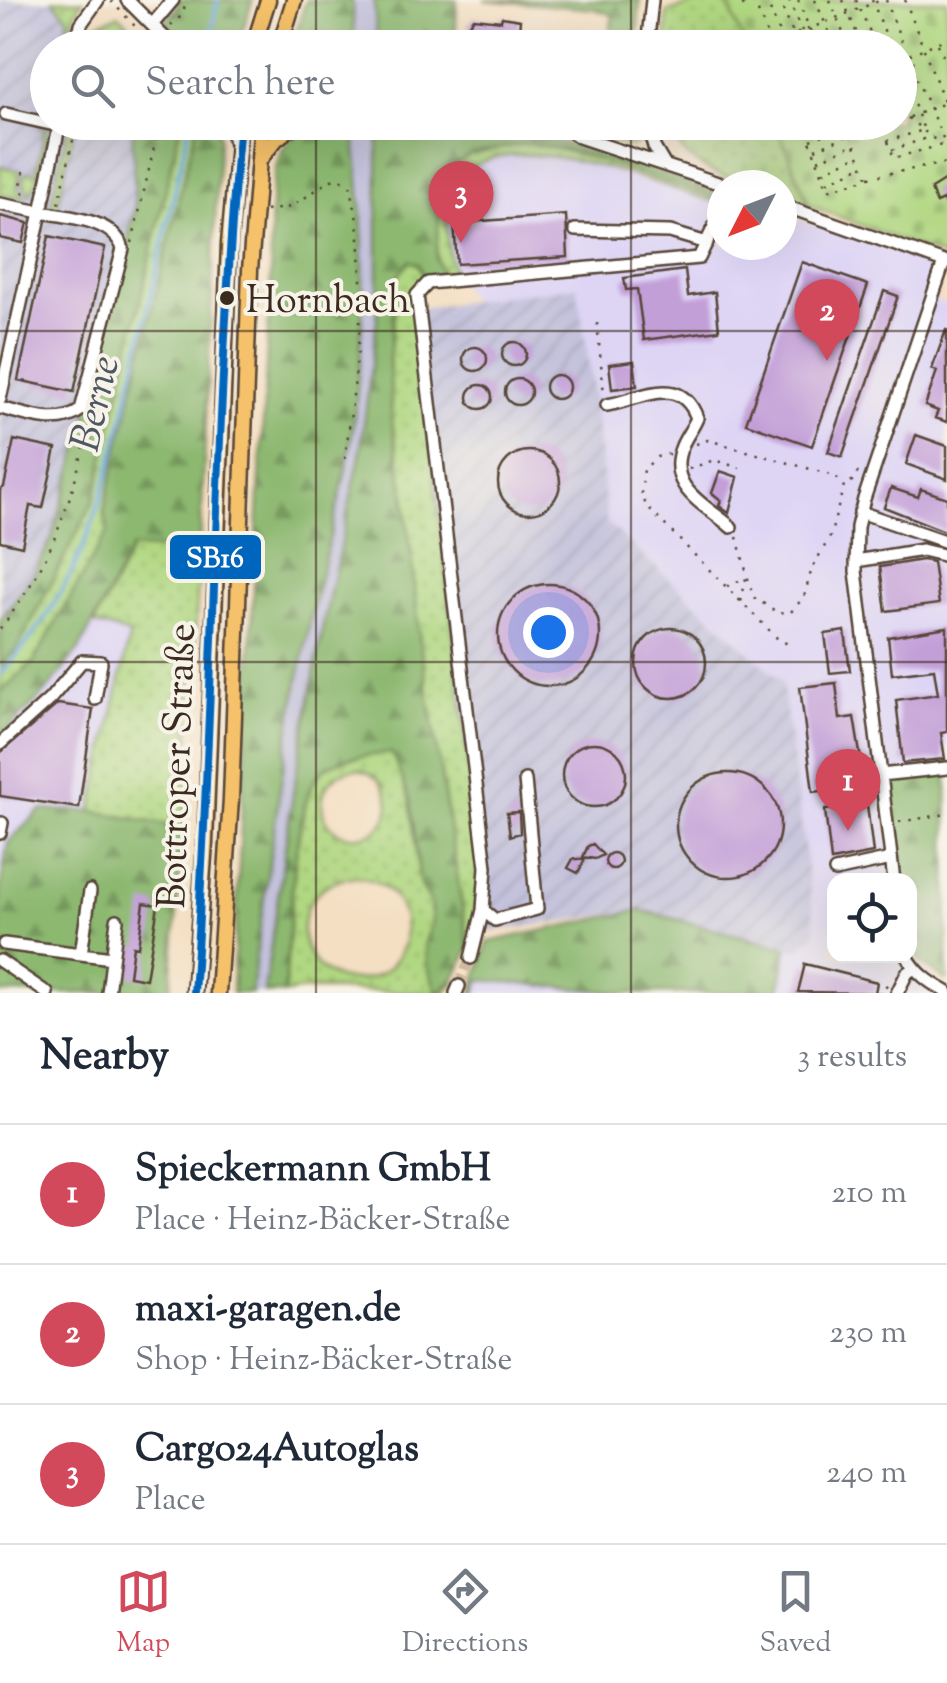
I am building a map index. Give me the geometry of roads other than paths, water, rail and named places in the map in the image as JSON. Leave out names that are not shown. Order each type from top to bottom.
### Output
[{"type":"main road","points":[[258,30],[268,0]]},
{"type":"main road","points":[[285,30],[294,0]]},
{"type":"main road","name":"Bottroper Straße","points":[[194,993],[205,843],[222,394],[237,140]]},
{"type":"main road","name":"Bottroper Straße","points":[[218,993],[231,799],[260,140]]},
{"type":"main road","points":[[258,161],[274,140]]},
{"type":"street","points":[[80,30],[98,0]]},
{"type":"street","points":[[127,0],[148,30]]},
{"type":"street","points":[[150,30],[173,0]]},
{"type":"street","points":[[649,30],[652,0]]},
{"type":"street","points":[[6,114],[30,118]]},
{"type":"street","points":[[0,399],[57,140]]},
{"type":"street","points":[[234,140],[236,147]]},
{"type":"street","points":[[589,140],[707,179]]},
{"type":"street","points":[[652,140],[664,164]]},
{"type":"street","points":[[0,204],[105,226],[118,236],[122,248],[81,410],[70,419],[57,420],[0,408]]},
{"type":"street","points":[[797,210],[946,263],[860,512],[856,561],[893,873]]},
{"type":"street","points":[[576,230],[670,232],[707,243]]},
{"type":"street","points":[[470,958],[484,910],[486,867],[418,295],[428,283],[699,258],[707,245]]},
{"type":"street","points":[[607,405],[650,391],[668,392],[688,400],[697,418],[685,455],[678,462],[690,494],[700,506],[732,527]]},
{"type":"street","points":[[860,512],[947,542]]},
{"type":"street","points":[[856,561],[922,550],[947,556]]},
{"type":"street","points":[[0,744],[50,699],[82,661],[101,662],[95,699]]},
{"type":"street","points":[[880,775],[947,768]]},
{"type":"street","points":[[484,910],[491,919],[501,920],[537,909],[525,780]]},
{"type":"street","points":[[835,870],[890,859]]},
{"type":"street","points":[[81,954],[90,891]]},
{"type":"street","points":[[108,993],[117,920]]},
{"type":"street","points":[[4,944],[112,958]]},
{"type":"street","points":[[0,960],[47,993]]},
{"type":"street","points":[[898,993],[911,963]]},
{"type":"street","points":[[912,963],[947,992]]},
{"type":"waterway","name":"Berne","points":[[212,30],[218,0]]},
{"type":"waterway","name":"Berne","points":[[0,674],[56,601],[93,521],[118,437],[186,140]]},
{"type":"tunnel","points":[[459,986],[471,958]]},
{"type":"place","name":"Cargo24Autoglas","points":[[461,243]]},
{"type":"place","name":"Hornbach","points":[[227,298]]},
{"type":"place","name":"maxi-garagen.de","points":[[827,361]]},
{"type":"place","name":"Spieckermann GmbH","points":[[848,831]]}]
